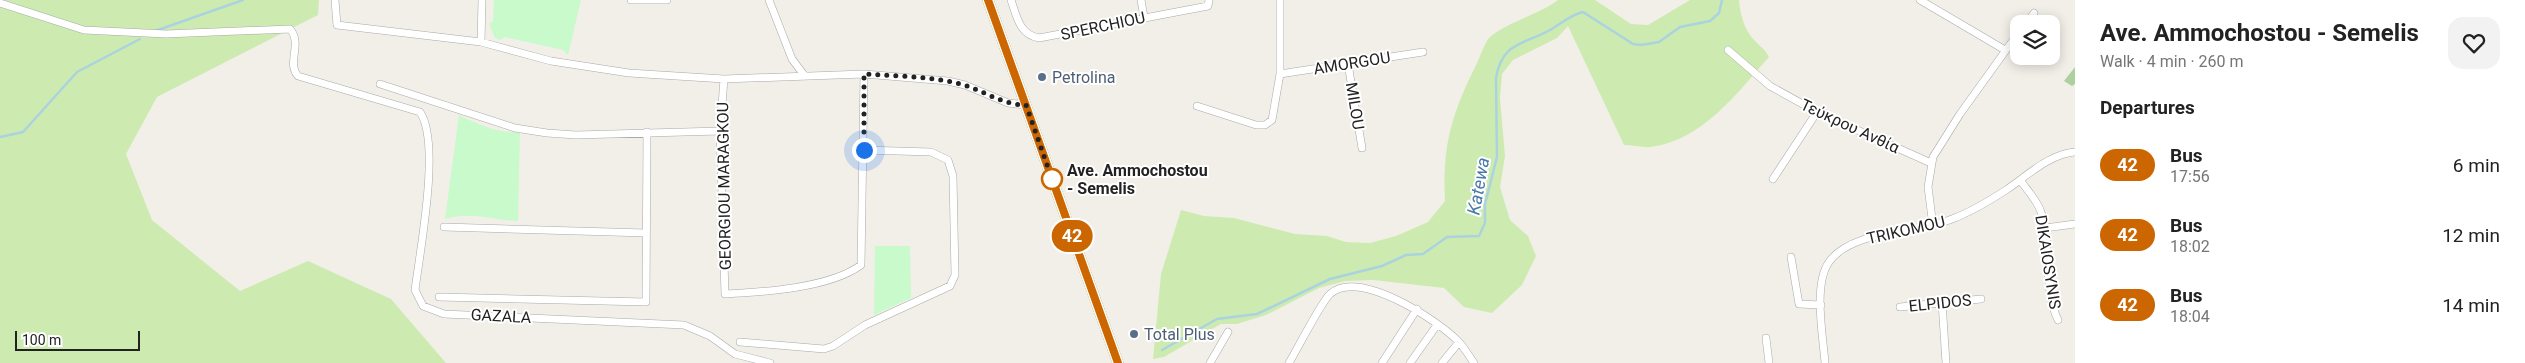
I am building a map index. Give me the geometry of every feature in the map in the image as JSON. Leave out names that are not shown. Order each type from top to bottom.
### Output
[{"type":"main road","points":[[988,0],[1118,363]]},
{"type":"street","points":[[335,0],[337,25],[481,42],[550,61],[629,73],[724,79],[864,74],[957,83],[1008,103],[1026,105]]},
{"type":"street","points":[[481,42],[482,0]]},
{"type":"street","points":[[634,0],[667,0]]},
{"type":"street","points":[[769,0],[792,59],[804,75]]},
{"type":"street","name":"SPERCHIOU","points":[[1010,0],[1019,25],[1028,34],[1046,38],[1208,3]]},
{"type":"street","points":[[1140,0],[1144,17]]},
{"type":"street","points":[[1197,106],[1256,125],[1265,125],[1273,116],[1280,74],[1280,0]]},
{"type":"street","points":[[1920,0],[2005,50]]},
{"type":"street","name":"GAZALA","points":[[0,3],[40,14],[74,28],[102,32],[193,34],[290,29],[297,40],[293,67],[298,76],[420,112],[424,119],[430,162],[415,290],[423,306],[444,314],[684,325],[710,336],[735,354],[770,363]]},
{"type":"street","points":[[1933,226],[1928,199],[1931,164],[1960,114],[2010,44]]},
{"type":"street","name":"Τεύκρου Ανθία","points":[[1728,50],[1770,86],[1817,112],[1931,164]]},
{"type":"street","name":"AMORGOU","points":[[1280,74],[1423,52]]},
{"type":"street","name":"MILOU","points":[[1348,64],[1362,148]]},
{"type":"street","points":[[740,342],[820,350],[828,348],[865,325],[950,286],[955,275],[953,176],[948,160],[931,152],[864,150],[864,74]]},
{"type":"street","name":"GEORGIOU MARAGKOU","points":[[724,79],[720,131],[726,294],[790,288],[834,277],[861,265],[864,150]]},
{"type":"street","points":[[380,84],[523,129],[576,135],[720,131]]},
{"type":"street","points":[[1774,179],[1817,112]]},
{"type":"street","points":[[439,297],[646,302],[647,132]]},
{"type":"street","name":"TRIKOMOU","points":[[1825,363],[1821,305],[1823,273],[1827,264],[1838,251],[1858,241],[1933,226],[1972,211],[2058,156],[2075,152]]},
{"type":"street","name":"DIKAIOSYNIS","points":[[2020,180],[2039,207],[2045,228],[2051,295],[2058,320]]},
{"type":"street","points":[[2045,228],[2075,224]]},
{"type":"street","points":[[444,227],[646,233]]},
{"type":"street","points":[[1791,257],[1799,304],[1805,306],[1821,305]]},
{"type":"street","points":[[1289,363],[1325,302],[1335,291],[1350,287],[1367,289],[1417,309],[1459,342],[1474,363]]},
{"type":"street","name":"ELPIDOS","points":[[1900,307],[1981,299]]},
{"type":"street","points":[[1942,302],[1946,363]]},
{"type":"street","points":[[1382,363],[1417,309]]},
{"type":"street","points":[[1410,363],[1438,325]]},
{"type":"street","points":[[1210,363],[1228,332]]},
{"type":"street","points":[[1766,338],[1769,363]]},
{"type":"street","points":[[1442,363],[1459,342]]},
{"type":"green space","points":[[0,0],[319,0],[318,15],[157,97],[126,154],[152,220],[240,291],[308,261],[391,299],[446,363],[0,363]]},
{"type":"green space","points":[[494,0],[581,0],[568,55],[563,50],[505,37],[500,40],[495,38],[489,24],[493,21]]},
{"type":"green space","points":[[1558,0],[1595,0],[1631,24],[1648,25],[1690,0],[1739,0],[1742,18],[1748,31],[1769,57],[1717,113],[1687,135],[1670,143],[1651,147],[1624,145],[1568,26],[1557,38],[1513,60],[1502,74],[1500,98],[1505,156],[1500,187],[1510,220],[1528,236],[1536,256],[1522,285],[1492,313],[1464,307],[1444,288],[1373,280],[1345,281],[1319,288],[1266,315],[1237,324],[1221,324],[1164,357],[1153,359],[1161,274],[1181,210],[1204,216],[1234,218],[1295,234],[1327,236],[1346,242],[1370,243],[1396,236],[1428,222],[1445,201],[1445,163],[1450,130],[1461,98],[1487,41],[1499,31]]},
{"type":"green space","points":[[2075,67],[2075,84],[2072,86],[2064,81]]},
{"type":"green space","points":[[459,115],[496,130],[520,132],[518,221],[472,216],[445,219]]},
{"type":"green space","points":[[875,246],[910,246],[911,298],[874,315]]},
{"type":"waterway","points":[[155,31],[243,0]]},
{"type":"waterway","name":"Katewa","points":[[1162,350],[1217,319],[1257,314],[1330,279],[1382,266],[1406,255],[1423,254],[1447,237],[1479,236],[1485,223],[1485,204],[1497,157],[1496,78],[1503,57],[1509,51],[1515,46],[1583,12],[1633,44],[1641,45],[1659,42],[1680,27],[1710,21],[1719,13],[1722,0]]},
{"type":"waterway","points":[[0,137],[23,132],[77,72],[140,39]]},
{"type":"bus line","name":"42","points":[[988,0],[1118,363]]},
{"type":"place","name":"Petrolina","points":[[1042,77]]},
{"type":"place","name":"Ave. Ammochostou - Semelis","points":[[1052,179]]},
{"type":"place","name":"Total Plus","points":[[1134,334]]},
{"type":"route","points":[[864,150],[864,74],[948,81],[965,85],[1014,105],[1026,105],[1052,179]]}]
